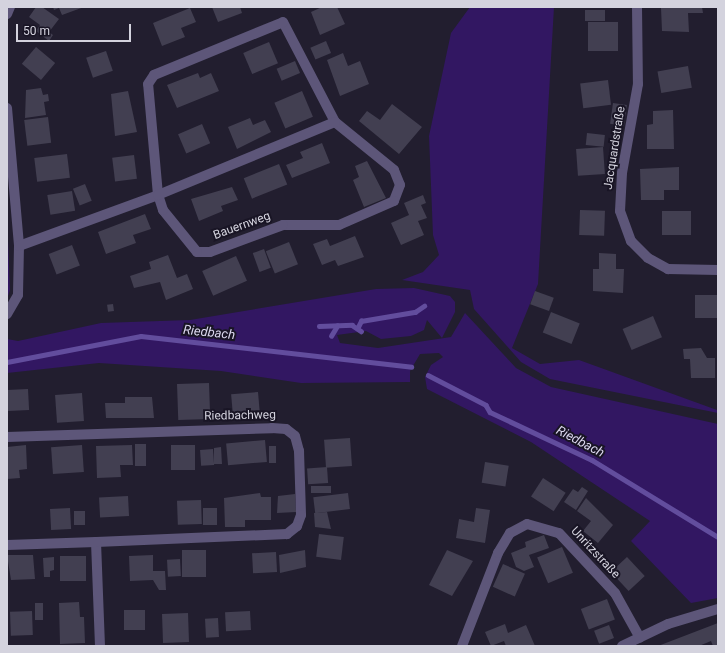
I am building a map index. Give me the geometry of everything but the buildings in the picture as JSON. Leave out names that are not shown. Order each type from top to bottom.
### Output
[{"type":"street","points":[[7,14],[10,7]]},
{"type":"street","name":"Jacquardstraße","points":[[637,7],[638,84],[622,172],[620,211],[631,241],[648,258],[668,269],[718,270]]},
{"type":"street","name":"Bauernweg","points":[[283,22],[335,122],[394,170],[400,185],[394,202],[339,225],[283,225],[210,252],[197,252],[163,210],[158,195],[148,84],[154,76],[283,22]]},
{"type":"street","points":[[7,108],[19,246],[18,295],[7,314]]},
{"type":"street","points":[[19,246],[158,195],[335,122]]},
{"type":"street","name":"Riedbachweg","points":[[7,437],[272,428],[286,429],[295,436],[299,451],[301,514],[297,526],[287,534],[7,545]]},
{"type":"street","name":"Unritzstraße","points":[[462,646],[498,553],[510,533],[527,524],[559,533],[615,593],[640,638]]},
{"type":"street","points":[[96,542],[100,646]]},
{"type":"street","points":[[622,646],[668,624],[718,609]]},
{"type":"shaded area","points":[[470,7],[554,7],[538,284],[512,348],[540,364],[579,360],[717,410],[718,413],[550,379],[521,362],[474,309],[470,290],[402,280],[423,272],[439,255],[433,235],[429,136],[451,33]]},
{"type":"shaded area","points":[[7,215],[10,290],[7,299]]},
{"type":"shaded area","points":[[414,288],[450,296],[455,302],[455,312],[442,338],[427,320],[424,330],[411,336],[381,339],[366,331],[337,335],[340,343],[378,348],[451,337],[465,313],[516,368],[551,387],[718,424],[718,598],[691,603],[631,541],[650,521],[531,442],[427,389],[425,377],[431,365],[443,357],[439,353],[420,354],[410,371],[410,382],[301,383],[221,371],[99,363],[7,373],[7,339],[18,341],[101,323],[190,320],[376,289]]},
{"type":"waterway","points":[[358,327],[361,321],[415,312],[424,306]]},
{"type":"waterway","points":[[319,326],[352,325],[361,331]]},
{"type":"waterway","points":[[331,336],[337,326]]},
{"type":"waterway","name":"Riedbach","points":[[7,362],[141,336],[411,367]]},
{"type":"waterway","name":"Riedbach","points":[[428,375],[486,405],[490,412],[592,460],[718,537]]}]
